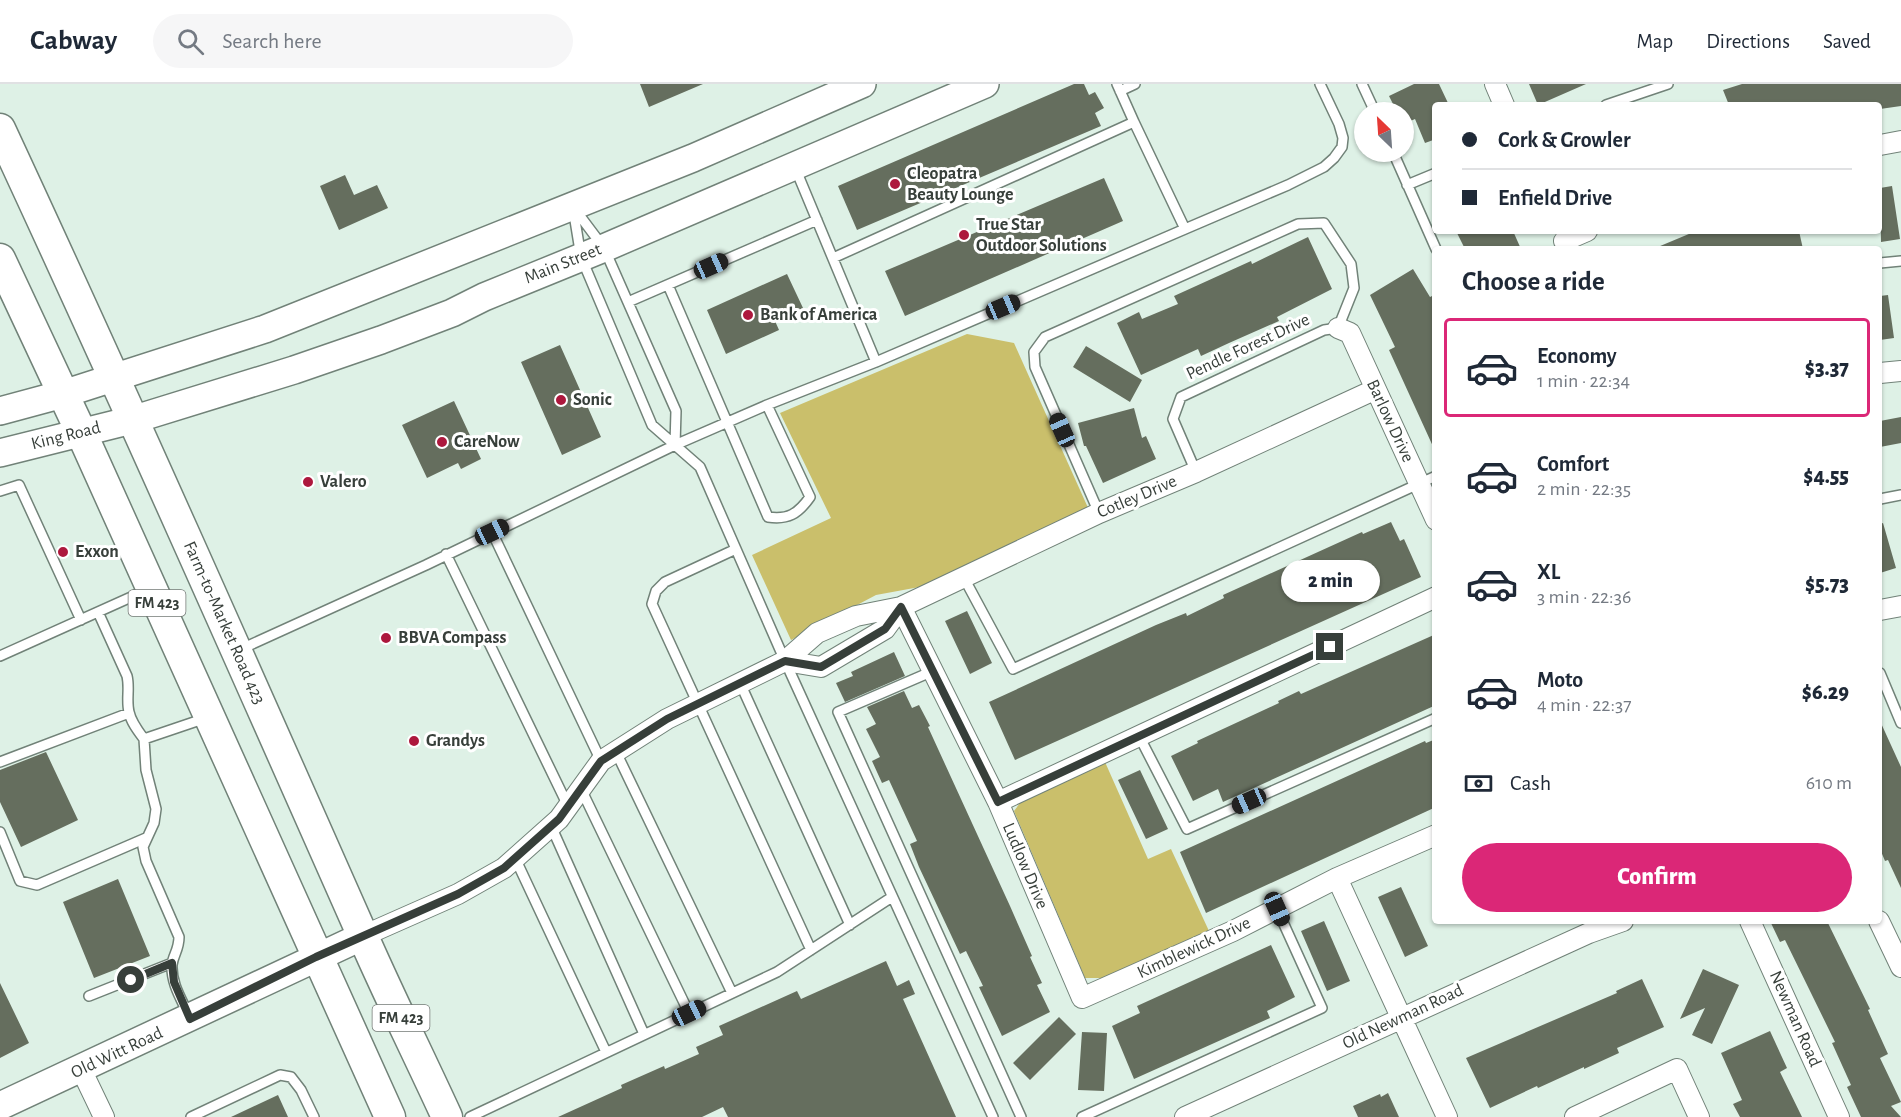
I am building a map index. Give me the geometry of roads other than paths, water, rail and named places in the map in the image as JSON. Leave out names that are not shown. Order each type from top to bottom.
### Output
[{"type":"main road","points":[[0,411],[63,394],[265,329],[693,158],[862,84]]},
{"type":"main road","name":"Main Street","points":[[132,420],[294,370],[452,313],[484,297],[985,84]]},
{"type":"main road","name":"Farm-to-Market Road 423","points":[[0,129],[115,377],[132,420],[363,936],[447,1117]]},
{"type":"main road","name":"FM 423","points":[[0,259],[81,432],[390,1117]]},
{"type":"main road","name":"King Road","points":[[0,453],[132,420]]},
{"type":"main road","name":"Old Witt Road","points":[[0,1106],[363,936]]},
{"type":"street","points":[[1495,84],[1503,102]]},
{"type":"street","points":[[1882,145],[1901,141]]},
{"type":"street","points":[[1563,240],[1579,234]]},
{"type":"street","name":"Barlow Drive","points":[[1338,328],[1350,333],[1374,390],[1427,480],[1432,502]]},
{"type":"street","points":[[1882,373],[1901,371]]},
{"type":"street","name":"Cotley Drive","points":[[785,661],[817,633],[856,616],[901,607],[1099,513],[1197,472],[1374,390]]},
{"type":"street","points":[[998,802],[1432,599]]},
{"type":"street","points":[[1882,610],[1901,606]]},
{"type":"street","name":"Cotley Drive","points":[[785,661],[821,667],[885,629],[901,607]]},
{"type":"street","name":"Ludlow Drive","points":[[901,607],[998,802],[1082,998]]},
{"type":"street","points":[[363,936],[458,894],[504,868],[551,826],[608,757],[667,719],[785,661]]},
{"type":"street","name":"Kimblewick Drive","points":[[1082,998],[1233,931],[1337,878],[1432,837]]},
{"type":"street","points":[[1337,878],[1448,1117]]},
{"type":"street","name":"Old Newman Road","points":[[1185,1117],[1589,933],[1614,924]]},
{"type":"street","name":"Newman Road","points":[[1751,924],[1839,1117]]},
{"type":"street","points":[[1880,924],[1901,967]]},
{"type":"street","points":[[81,1069],[104,1117]]},
{"type":"street","points":[[1575,1117],[1677,1069],[1700,1117]]},
{"type":"lane","points":[[1135,84],[1119,87],[1185,229]]},
{"type":"lane","points":[[237,651],[426,565],[675,445],[767,405],[876,362],[1288,185],[1324,167],[1342,147],[1343,138],[1339,124],[1320,84]]},
{"type":"lane","points":[[1362,84],[1370,102]]},
{"type":"lane","points":[[1615,102],[1668,84]]},
{"type":"lane","points":[[832,258],[1134,122]]},
{"type":"lane","points":[[1397,162],[1435,246]]},
{"type":"lane","points":[[795,166],[876,362]]},
{"type":"lane","points":[[1407,185],[1432,175]]},
{"type":"lane","points":[[573,206],[592,252],[652,424],[700,467],[785,661],[993,1117]]},
{"type":"lane","points":[[573,206],[592,252],[628,302],[676,411],[675,445]]},
{"type":"lane","points":[[628,302],[817,220]]},
{"type":"lane","points":[[1099,513],[1035,367],[1035,352],[1045,337],[1298,224],[1324,223],[1352,264],[1354,288],[1338,328]]},
{"type":"lane","points":[[1882,263],[1901,261]]},
{"type":"lane","points":[[668,285],[768,517],[782,519],[801,509],[810,497],[767,405]]},
{"type":"lane","name":"Pendle Forest Drive","points":[[1197,472],[1173,419],[1181,397],[1324,330],[1338,328]]},
{"type":"lane","points":[[964,578],[1014,669],[1427,480]]},
{"type":"lane","points":[[0,490],[20,485],[81,620]]},
{"type":"lane","points":[[1882,499],[1901,495]]},
{"type":"lane","points":[[492,532],[732,993]]},
{"type":"lane","points":[[736,549],[665,582],[656,591],[652,604],[811,950]]},
{"type":"lane","points":[[446,554],[568,806]]},
{"type":"lane","points":[[0,656],[151,588]]},
{"type":"lane","points":[[98,612],[127,676],[129,713],[135,728],[144,739],[146,770],[156,808],[154,823],[143,846],[146,861],[179,937],[179,947],[172,963],[174,982],[190,1019]]},
{"type":"lane","points":[[933,671],[838,712],[1022,1117]]},
{"type":"lane","points":[[1882,678],[1901,723]]},
{"type":"lane","points":[[740,683],[850,925]]},
{"type":"lane","points":[[0,762],[129,713]]},
{"type":"lane","points":[[144,739],[208,717]]},
{"type":"lane","points":[[1139,736],[1187,829],[1432,720]]},
{"type":"lane","points":[[581,789],[689,1013]]},
{"type":"lane","points":[[551,826],[645,1034]]},
{"type":"lane","points":[[0,832],[20,881],[37,885],[146,838]]},
{"type":"lane","points":[[515,858],[606,1052]]},
{"type":"lane","points":[[470,1117],[777,972],[892,897]]},
{"type":"lane","points":[[1082,1117],[1322,1008],[1277,909]]},
{"type":"lane","points":[[89,996],[172,963]]},
{"type":"lane","points":[[191,1117],[280,1076],[291,1077],[301,1090],[314,1117]]},
{"type":"place","name":"Cleopatra Beauty Lounge","points":[[895,184]]},
{"type":"place","name":"True Star Outdoor Solutions","points":[[964,235]]},
{"type":"place","name":"Bank of America","points":[[748,315]]},
{"type":"place","name":"Sonic","points":[[561,400]]},
{"type":"place","name":"CareNow","points":[[442,442]]},
{"type":"place","name":"Valero","points":[[308,482]]},
{"type":"place","name":"Exxon","points":[[63,552]]},
{"type":"place","name":"BBVA Compass","points":[[386,638]]},
{"type":"place","name":"Grandys","points":[[414,741]]}]
